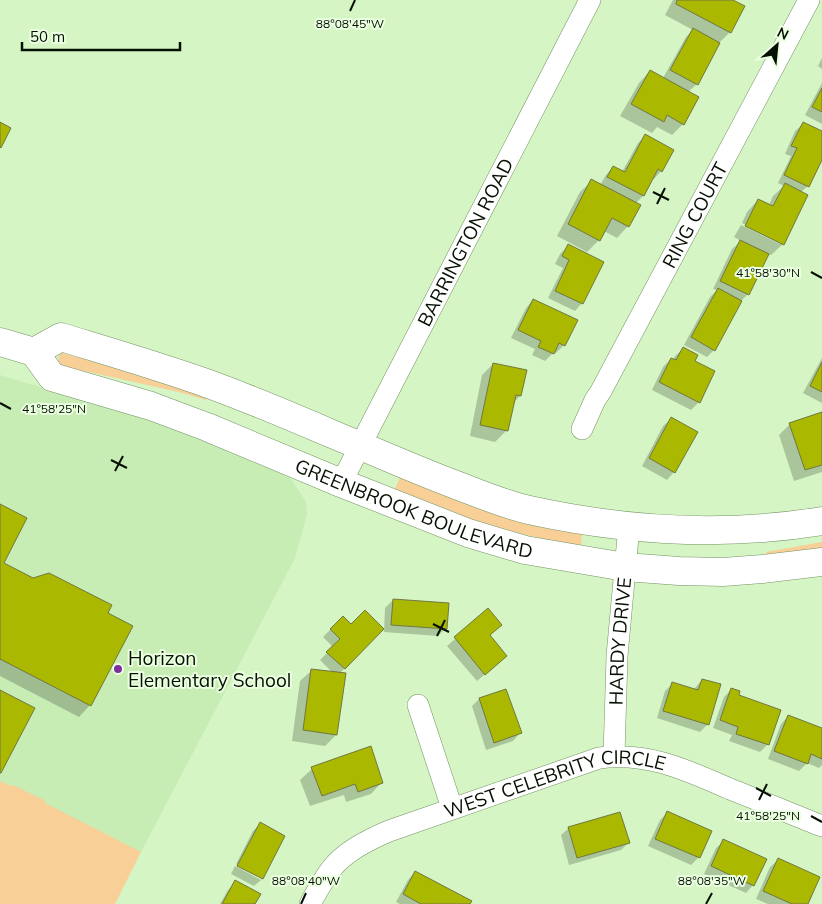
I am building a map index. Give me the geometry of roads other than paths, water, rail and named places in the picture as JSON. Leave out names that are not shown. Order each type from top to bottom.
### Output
[{"type":"main road","name":"GREENBROOK BOULEVARD","points":[[822,521],[785,527],[747,530],[671,530],[574,518],[528,509],[481,495],[208,384],[155,366],[61,337],[34,352],[52,377],[151,406],[468,533],[525,550],[625,567],[723,572],[822,562]]},
{"type":"main road","points":[[0,342],[34,352]]},
{"type":"street","name":"BARRINGTON ROAD","points":[[341,483],[590,0]]},
{"type":"street","name":"RING COURT","points":[[582,428],[595,400],[809,0]]},
{"type":"street","name":"HARDY DRIVE","points":[[614,756],[616,656],[629,526]]},
{"type":"street","points":[[418,705],[452,808]]},
{"type":"street","name":"WEST CELEBRITY CIRCLE","points":[[310,904],[334,865],[367,840],[389,830],[599,758],[614,756],[663,762],[822,826]]},
{"type":"place","name":"Horizon Elementary School","points":[[118,669]]}]
